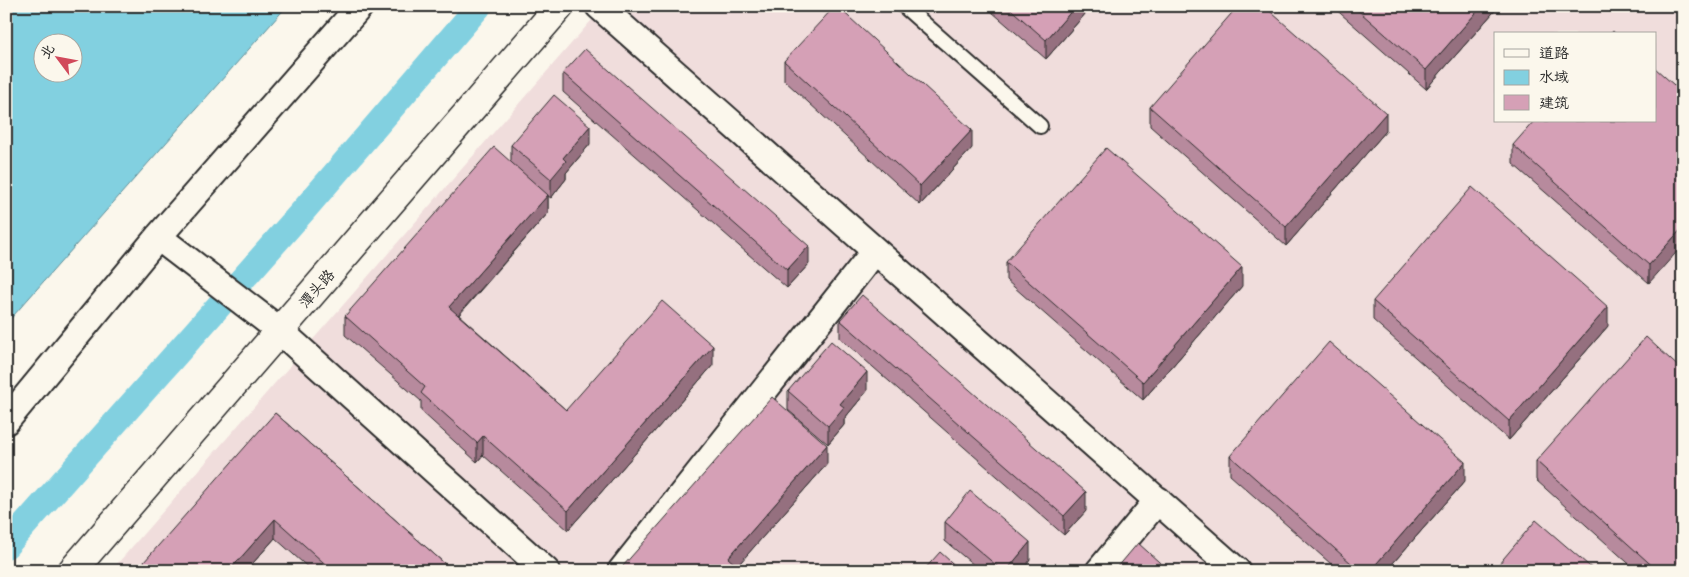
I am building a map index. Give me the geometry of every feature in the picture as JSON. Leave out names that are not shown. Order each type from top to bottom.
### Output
[{"type":"street","points":[[6,421],[158,237],[360,6]]},
{"type":"street","name":"潭头路","points":[[72,571],[560,6]]},
{"type":"street","points":[[599,6],[1237,571]]},
{"type":"street","points":[[158,237],[279,330],[546,571]]},
{"type":"street","points":[[621,571],[875,251]]},
{"type":"street","points":[[1099,571],[1158,500]]},
{"type":"lane","points":[[904,6],[1040,126]]},
{"type":"shaded area","points":[[604,6],[1683,6],[1683,571],[111,571]]},
{"type":"water","points":[[6,6],[287,6],[6,324]]},
{"type":"building","points":[[835,6],[972,130],[920,186],[784,61]]},
{"type":"building","points":[[1007,6],[1076,6],[1046,40]]},
{"type":"building","points":[[1238,6],[1264,6],[1386,113],[1286,227],[1150,107]]},
{"type":"building","points":[[1353,6],[1482,6],[1426,70]]},
{"type":"building","points":[[585,49],[809,246],[787,270],[563,73]]},
{"type":"building","points":[[1656,69],[1683,93],[1683,227],[1649,265],[1513,145],[1533,122],[1656,122]]},
{"type":"building","points":[[554,95],[590,126],[563,158],[566,161],[551,179],[511,145]]},
{"type":"building","points":[[494,147],[548,195],[449,307],[566,410],[662,301],[713,346],[568,511],[483,436],[477,443],[421,393],[425,387],[345,316]]},
{"type":"building","points":[[1106,148],[1242,267],[1143,382],[1006,262]]},
{"type":"building","points":[[1472,187],[1608,307],[1509,421],[1373,301]]},
{"type":"building","points":[[862,295],[1086,492],[1064,516],[840,320]]},
{"type":"building","points":[[1646,337],[1683,371],[1683,571],[1658,571],[1536,461]]},
{"type":"building","points":[[831,341],[867,372],[840,404],[844,407],[828,426],[788,391]]},
{"type":"building","points":[[1329,342],[1465,462],[1370,571],[1360,571],[1230,456]]},
{"type":"building","points":[[772,397],[827,445],[728,558],[743,571],[628,571],[623,566]]},
{"type":"building","points":[[275,413],[453,571],[333,571],[275,519],[229,571],[136,571]]},
{"type":"building","points":[[970,491],[1030,542],[1006,571],[1003,571],[945,522]]},
{"type":"building","points":[[1536,520],[1595,571],[1493,571]]},
{"type":"building","points":[[1138,543],[1169,571],[1120,571],[1117,568]]},
{"type":"building","points":[[940,552],[961,571],[923,571]]},
{"type":"waterway","points":[[6,546],[303,211],[479,6]]}]
